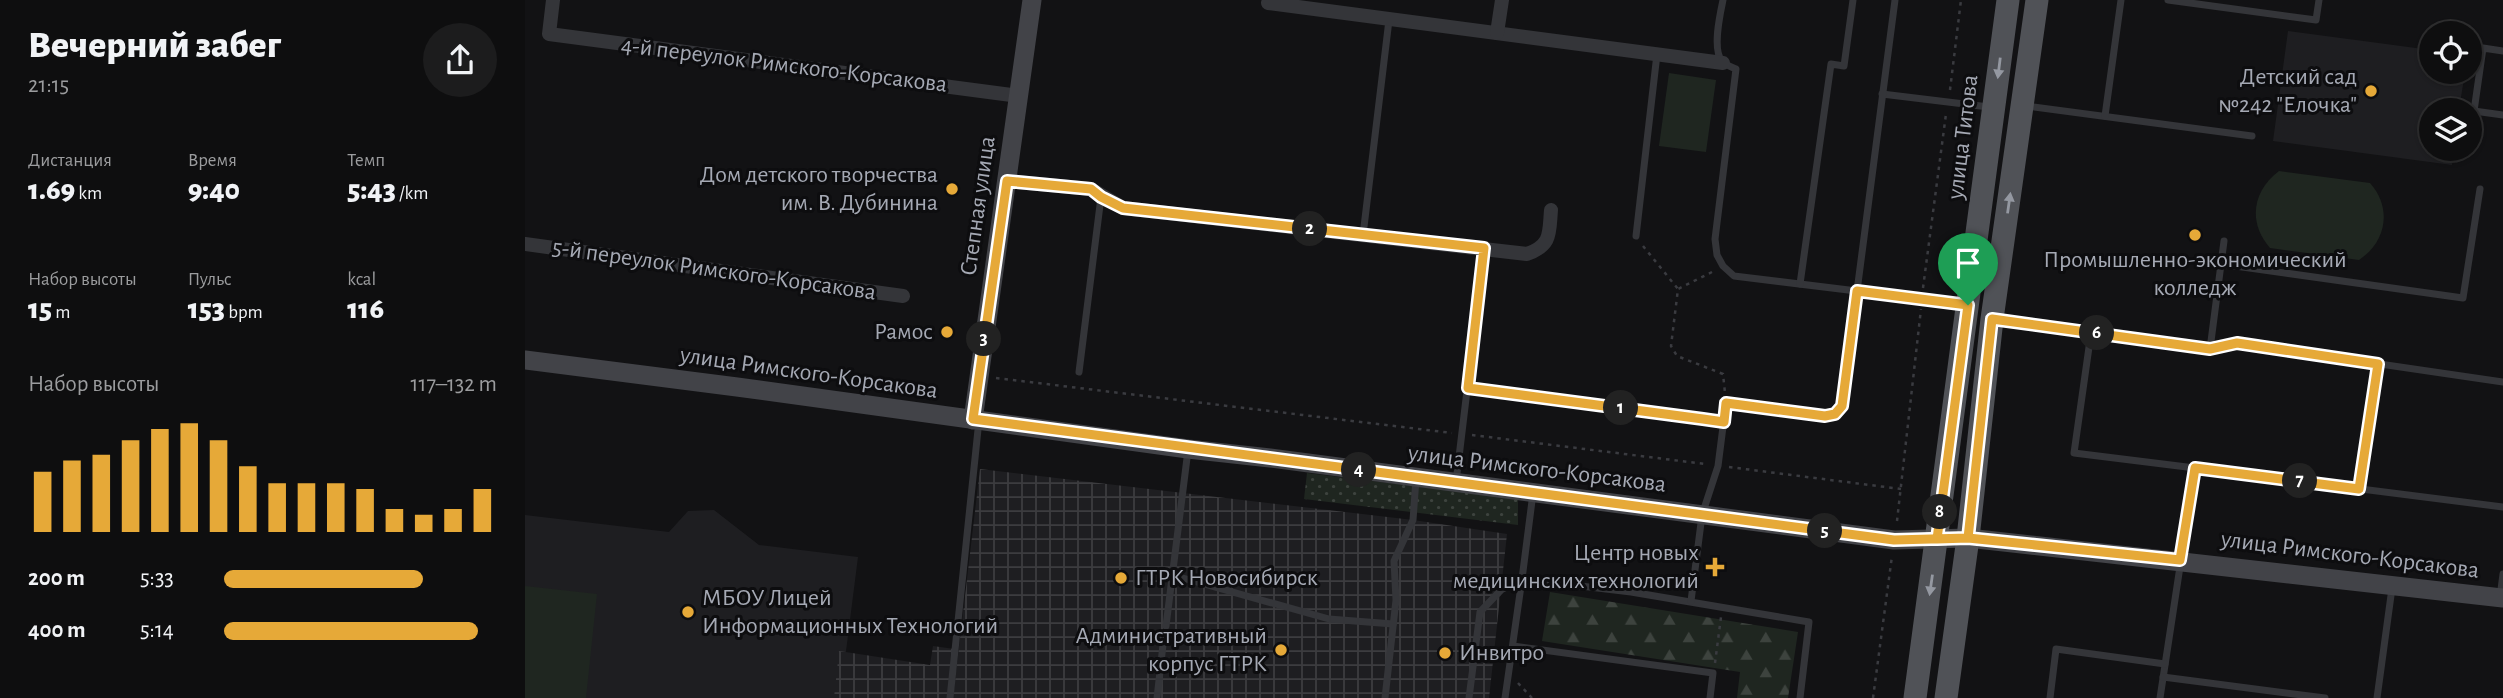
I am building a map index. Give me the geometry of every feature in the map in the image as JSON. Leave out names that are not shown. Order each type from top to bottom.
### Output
[{"type":"main road","name":"улица Титова","points":[[1915,698],[2008,0]]},
{"type":"main road","points":[[1946,698],[1968,538],[1992,319],[2036,0]]},
{"type":"street","name":"4-й переулок Римского-Корсакова","points":[[553,0],[549,34],[1019,96]]},
{"type":"street","name":"Степная улица","points":[[976,420],[979,376],[1032,0]]},
{"type":"street","points":[[1497,33],[1502,0]]},
{"type":"street","points":[[1268,3],[1723,63]]},
{"type":"street","points":[[1007,181],[1091,189],[1123,208],[1527,254],[1544,245],[1548,237],[1551,210]]},
{"type":"street","name":"5-й переулок Римского-Корсакова","points":[[525,244],[902,296]]},
{"type":"street","name":"улица Римского-Корсакова","points":[[525,360],[1894,540],[1968,538],[2501,597]]},
{"type":"lane","points":[[1723,0],[1719,55],[1723,63],[1736,69],[1716,224],[1717,254],[1723,266],[1734,276],[1968,305]]},
{"type":"lane","points":[[1800,284],[1831,64],[1844,66],[1853,0]]},
{"type":"lane","points":[[1691,601],[1702,515],[1718,466],[1726,403],[1825,416],[1835,414],[1842,406],[1895,0]]},
{"type":"lane","points":[[2105,116],[2121,0]]},
{"type":"lane","points":[[2168,0],[2316,20],[2319,0]]},
{"type":"lane","points":[[1363,235],[1389,19]]},
{"type":"lane","points":[[2503,51],[2483,48],[2474,111],[2503,114]]},
{"type":"lane","points":[[1636,236],[1657,54]]},
{"type":"lane","points":[[1882,94],[1994,107]]},
{"type":"lane","points":[[2023,106],[2252,136]]},
{"type":"lane","points":[[2221,264],[2463,298],[2480,189]]},
{"type":"lane","points":[[1079,372],[1101,197]]},
{"type":"lane","points":[[2210,349],[2224,241]]},
{"type":"lane","points":[[1455,482],[1484,248]]},
{"type":"lane","points":[[1992,319],[2210,349],[2237,343],[2503,382]]},
{"type":"lane","points":[[2091,332],[2074,453],[2503,507]]},
{"type":"lane","points":[[2359,489],[2378,364]]},
{"type":"lane","points":[[1468,388],[1724,422]]},
{"type":"lane","points":[[950,698],[976,420]]},
{"type":"lane","points":[[1165,626],[1188,449]]},
{"type":"lane","points":[[2160,698],[2195,468]]},
{"type":"lane","points":[[1385,698],[1396,600],[1394,561],[1413,520],[1416,478]]},
{"type":"lane","points":[[1506,698],[1533,492]]},
{"type":"lane","points":[[2501,597],[2503,574]]},
{"type":"lane","points":[[1172,575],[1329,619],[1393,624]]},
{"type":"lane","points":[[1469,698],[1480,612],[1501,590],[1522,579],[1691,601],[1809,622],[1800,698]]},
{"type":"lane","points":[[2377,698],[2393,583]]},
{"type":"lane","points":[[1157,698],[1164,636]]},
{"type":"lane","points":[[1513,646],[1713,673],[1710,698]]},
{"type":"lane","points":[[2050,698],[2056,649],[2165,664]]},
{"type":"lane","points":[[2163,677],[2325,698]]},
{"type":"path","points":[[1897,522],[1922,300],[1961,0]]},
{"type":"path","points":[[1636,236],[1678,289],[1671,346],[1677,356],[1723,374],[1726,403]]},
{"type":"path","points":[[1678,289],[1723,266]]},
{"type":"path","points":[[979,376],[1901,489]]},
{"type":"path","points":[[1873,698],[1892,561]]},
{"type":"path","points":[[1713,673],[1723,607]]},
{"type":"path","points":[[1509,672],[1532,698]]},
{"type":"shaded area","name":"Детский сад №242 \"Елочка\"","points":[[2288,31],[2419,48],[2419,84],[2463,84],[2461,98],[2419,98],[2419,161],[2273,141]]},
{"type":"shaded area","name":"Детский сад №242 \"Елочка\"","points":[[2422,161],[2452,161],[2452,165]]},
{"type":"shaded area","points":[[980,469],[1413,520],[1507,534],[1489,698],[953,698]]},
{"type":"shaded area","name":"МБОУ Лицей Информационных Технологий","points":[[714,510],[759,545],[858,557],[844,667],[836,698],[525,698],[525,515],[669,532],[688,511]]},
{"type":"shaded area","points":[[933,646],[954,649],[948,698],[834,698],[839,651],[930,665]]},
{"type":"green space","points":[[1669,73],[1716,80],[1706,152],[1659,146]]},
{"type":"green space","points":[[2279,171],[2370,183],[2377,193],[2384,213],[2381,234],[2376,243],[2359,260],[2270,248],[2258,228],[2256,208],[2263,188]]},
{"type":"green space","points":[[1307,473],[1518,499],[1518,525],[1304,499]]},
{"type":"green space","points":[[525,586],[597,594],[586,698],[525,698]]},
{"type":"green space","points":[[1550,592],[1798,632],[1788,698],[1737,698],[1740,672],[1542,641]]},
{"type":"place","name":"Детский сад №242 \"Елочка\"","points":[[2371,91]]},
{"type":"place","name":"Дом детского творчества им. В. Дубинина","points":[[952,189]]},
{"type":"place","name":"Промышленно-экономический колледж","points":[[2195,235]]},
{"type":"place","name":"Рамос","points":[[947,332]]},
{"type":"place","name":"Центр новых медицинских технологий","points":[[1715,567]]},
{"type":"place","name":"ГТРК Новосибирск","points":[[1121,578]]},
{"type":"place","name":"МБОУ Лицей Информационных Технологий","points":[[688,612]]},
{"type":"place","name":"Административный корпус ГТРК","points":[[1281,650]]},
{"type":"place","name":"Инвитро","points":[[1445,653]]},
{"type":"route","points":[[1968,305],[1857,291],[1842,406],[1835,414],[1825,416],[1726,403],[1724,422],[1468,388],[1484,248],[1123,208],[1091,189],[1007,181],[973,419],[1894,540],[1968,538],[1992,319],[2210,349],[2237,343],[2378,364],[2359,489],[2195,468],[2180,560],[1968,538],[1937,539],[1968,305]]}]
